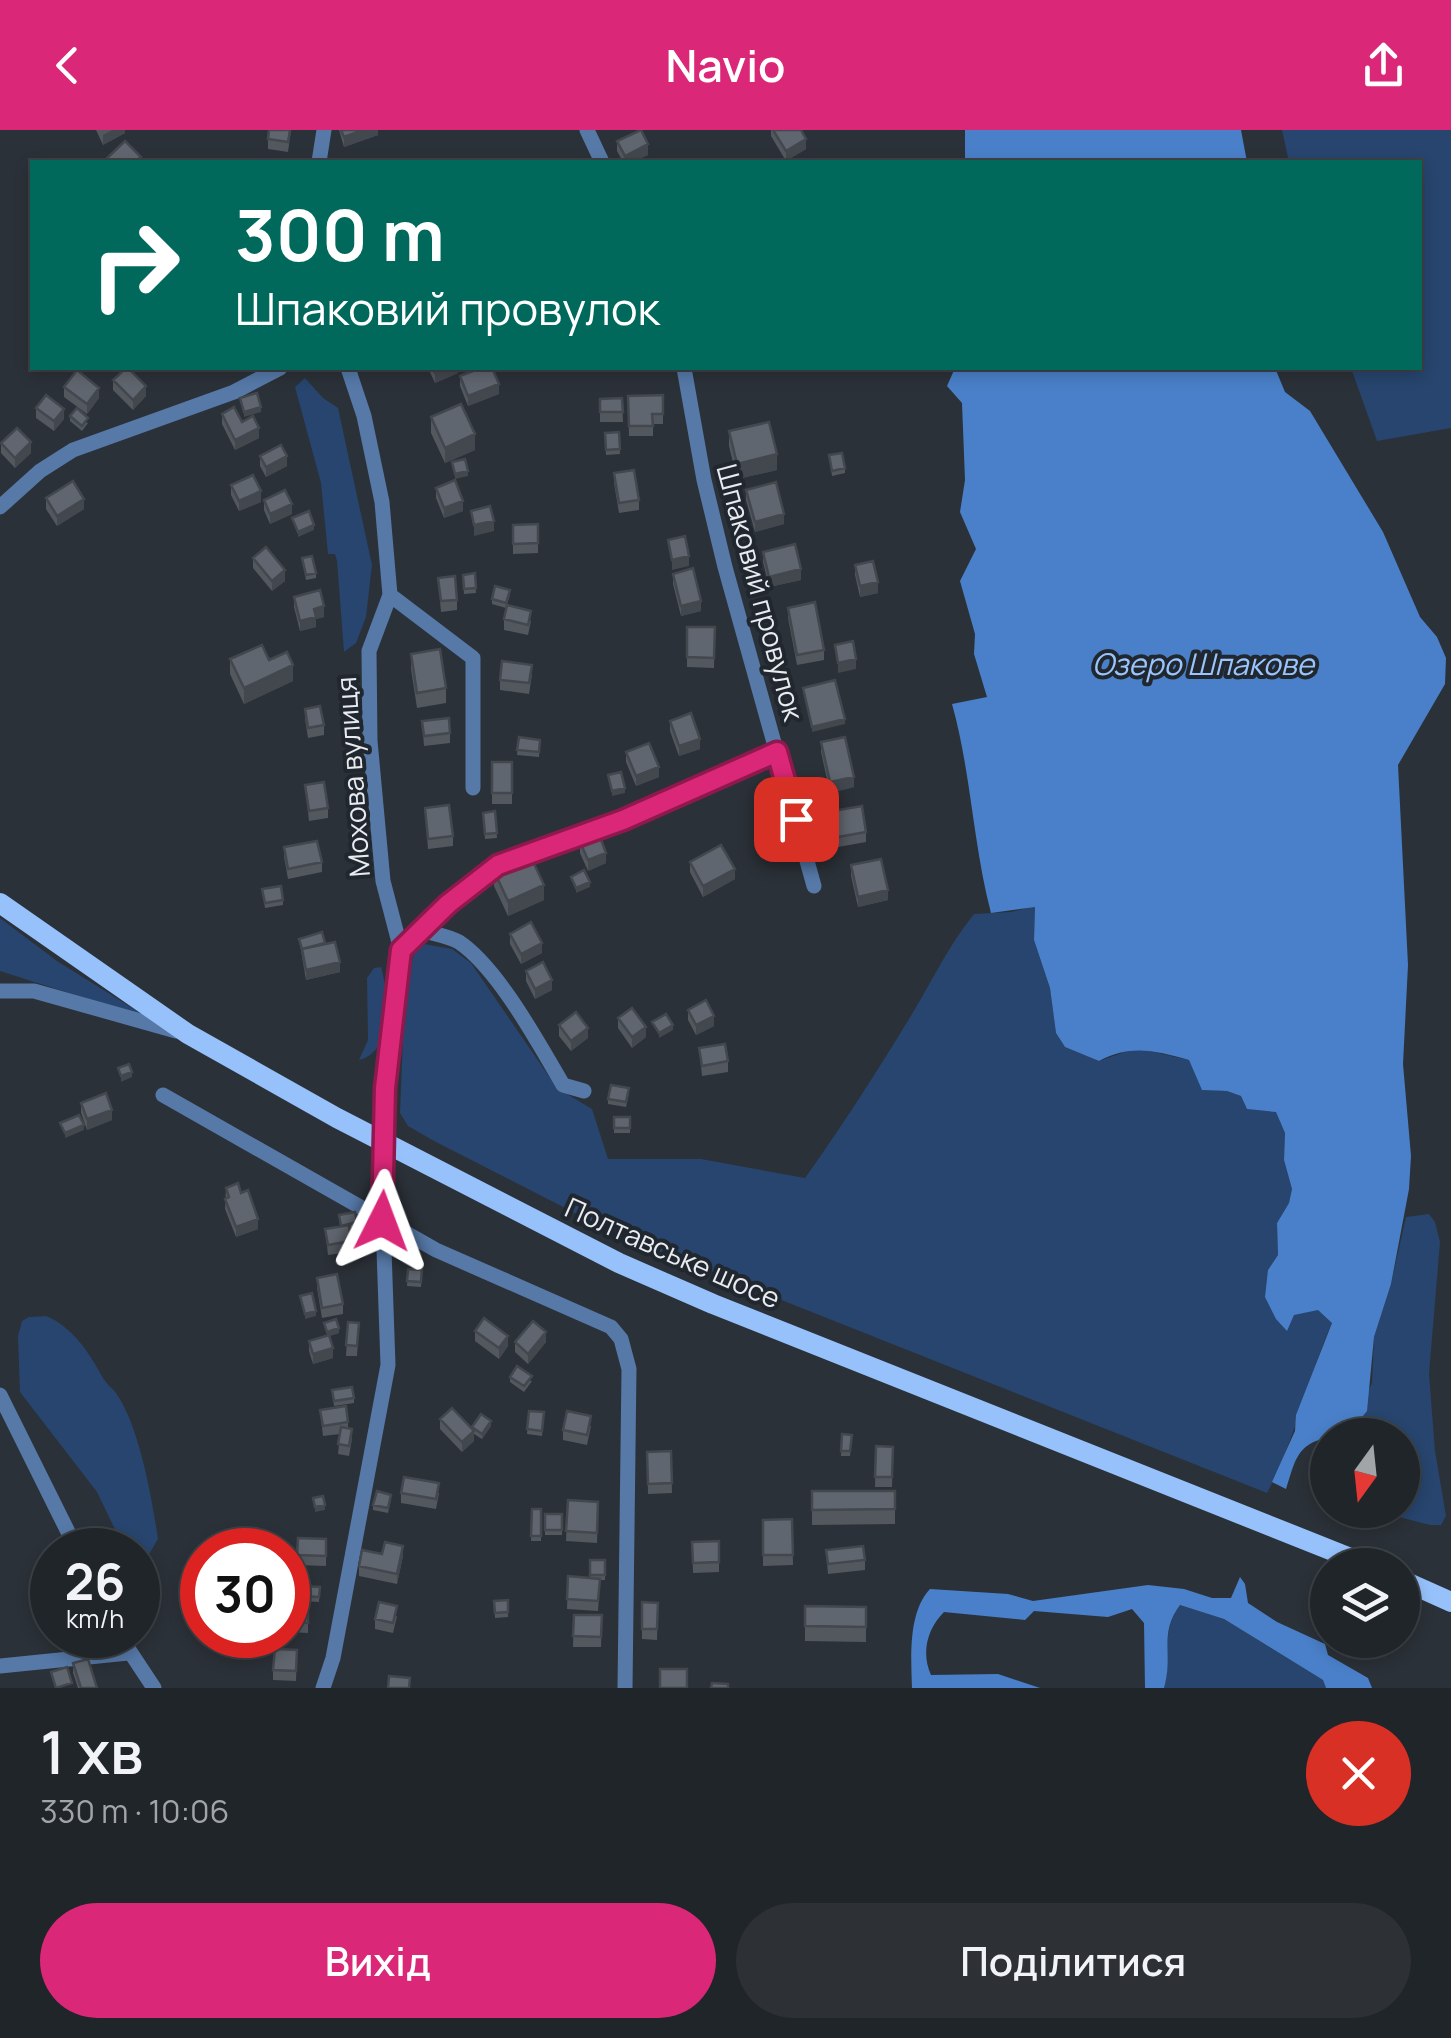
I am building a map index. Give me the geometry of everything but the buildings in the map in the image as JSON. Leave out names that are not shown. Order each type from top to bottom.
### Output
[{"type":"main road","name":"Полтавське шосе","points":[[0,903],[188,1034],[386,1145],[620,1263],[713,1304],[1325,1548]]},
{"type":"main road","points":[[1420,1588],[1451,1602]]},
{"type":"street","points":[[320,160],[324,130]]},
{"type":"street","points":[[587,130],[601,160]]},
{"type":"street","points":[[0,507],[40,472],[74,450],[234,392],[276,370]]},
{"type":"street","name":"Мохова вулиця","points":[[323,1688],[388,1364],[382,1221],[385,1088],[401,950],[383,881],[370,740],[369,651],[390,595],[382,502],[364,416],[349,370]]},
{"type":"street","name":"Шпаковий провулок","points":[[684,370],[725,567],[814,886]]},
{"type":"street","points":[[390,595],[473,658],[474,788]]},
{"type":"street","points":[[401,950],[448,904],[498,865],[623,820],[777,752]]},
{"type":"street","points":[[421,930],[458,942],[484,966],[530,1029],[562,1085],[584,1092]]},
{"type":"street","points":[[0,992],[34,991],[188,1034]]},
{"type":"street","points":[[164,1095],[436,1250],[611,1327],[621,1339],[630,1368],[625,1688]]},
{"type":"street","points":[[2,1404],[65,1528]]},
{"type":"street","points":[[0,1666],[79,1658]]},
{"type":"street","points":[[132,1658],[154,1688]]},
{"type":"shaded area","points":[[1282,130],[1451,130],[1451,428],[1377,441],[1352,370],[1422,370],[1422,160],[1289,160]]},
{"type":"shaded area","points":[[305,378],[338,408],[372,565],[366,617],[356,643],[344,652],[337,561],[335,554],[328,554],[321,483],[295,387]]},
{"type":"shaded area","points":[[1035,906],[1034,940],[1050,988],[1056,1033],[1065,1047],[1099,1061],[1136,1048],[1189,1060],[1203,1090],[1241,1096],[1247,1109],[1276,1111],[1285,1133],[1284,1160],[1292,1189],[1277,1223],[1278,1255],[1268,1270],[1287,1330],[1294,1314],[1318,1309],[1332,1323],[1286,1452],[1267,1493],[618,1235],[434,1141],[408,1126],[400,1113],[405,987],[415,950],[424,944],[452,949],[471,963],[557,1088],[592,1109],[608,1159],[701,1159],[805,1178],[974,914]]},
{"type":"shaded area","points":[[0,918],[57,961],[150,1019],[0,971]]},
{"type":"shaded area","points":[[381,967],[387,1006],[383,1034],[370,1055],[359,1060],[368,1040],[367,978],[374,968]]},
{"type":"shaded area","points":[[1429,1214],[1440,1242],[1429,1374],[1435,1451],[1446,1516],[1441,1525],[1420,1522],[1420,1418],[1356,1418],[1372,1383],[1374,1337],[1406,1217]]},
{"type":"shaded area","points":[[46,1316],[64,1327],[80,1342],[118,1396],[139,1446],[156,1528],[114,1528],[97,1492],[20,1392],[18,1336],[22,1321]]},
{"type":"shaded area","points":[[1180,1605],[1224,1619],[1323,1680],[1326,1688],[1164,1688],[1168,1635]]},
{"type":"water","points":[[965,130],[1241,130],[1247,160],[965,160]]},
{"type":"water","name":"Озеро Шпакове","points":[[954,370],[1276,370],[1285,392],[1310,411],[1383,532],[1420,617],[1437,637],[1446,658],[1445,684],[1398,765],[1408,965],[1403,1064],[1411,1156],[1409,1189],[1391,1284],[1374,1337],[1367,1411],[1361,1418],[1310,1418],[1310,1444],[1295,1463],[1286,1489],[1272,1482],[1295,1431],[1296,1415],[1332,1323],[1318,1310],[1294,1315],[1287,1331],[1265,1297],[1268,1270],[1278,1255],[1277,1223],[1292,1189],[1284,1160],[1285,1133],[1276,1112],[1247,1109],[1241,1096],[1227,1091],[1202,1090],[1189,1060],[1133,1051],[1099,1061],[1065,1047],[1056,1033],[1050,988],[1034,940],[1035,907],[991,913],[952,704],[987,697],[960,581],[976,549],[960,512],[965,480],[962,403],[947,386]]},
{"type":"water","points":[[1240,1577],[1248,1603],[1310,1637],[1310,1658],[1333,1658],[1368,1678],[1372,1688],[1326,1688],[1323,1680],[1224,1619],[1180,1605],[1168,1635],[1164,1688],[1145,1688],[1144,1623],[1132,1609],[1108,1617],[1034,1611],[1025,1620],[944,1612],[927,1642],[931,1675],[998,1674],[1040,1688],[912,1688],[914,1622],[930,1589],[1008,1594],[1033,1601],[1148,1585],[1231,1598]]},
{"type":"route","points":[[382,1221],[385,1088],[401,950],[448,904],[498,865],[623,820],[777,752],[796,819]]}]
